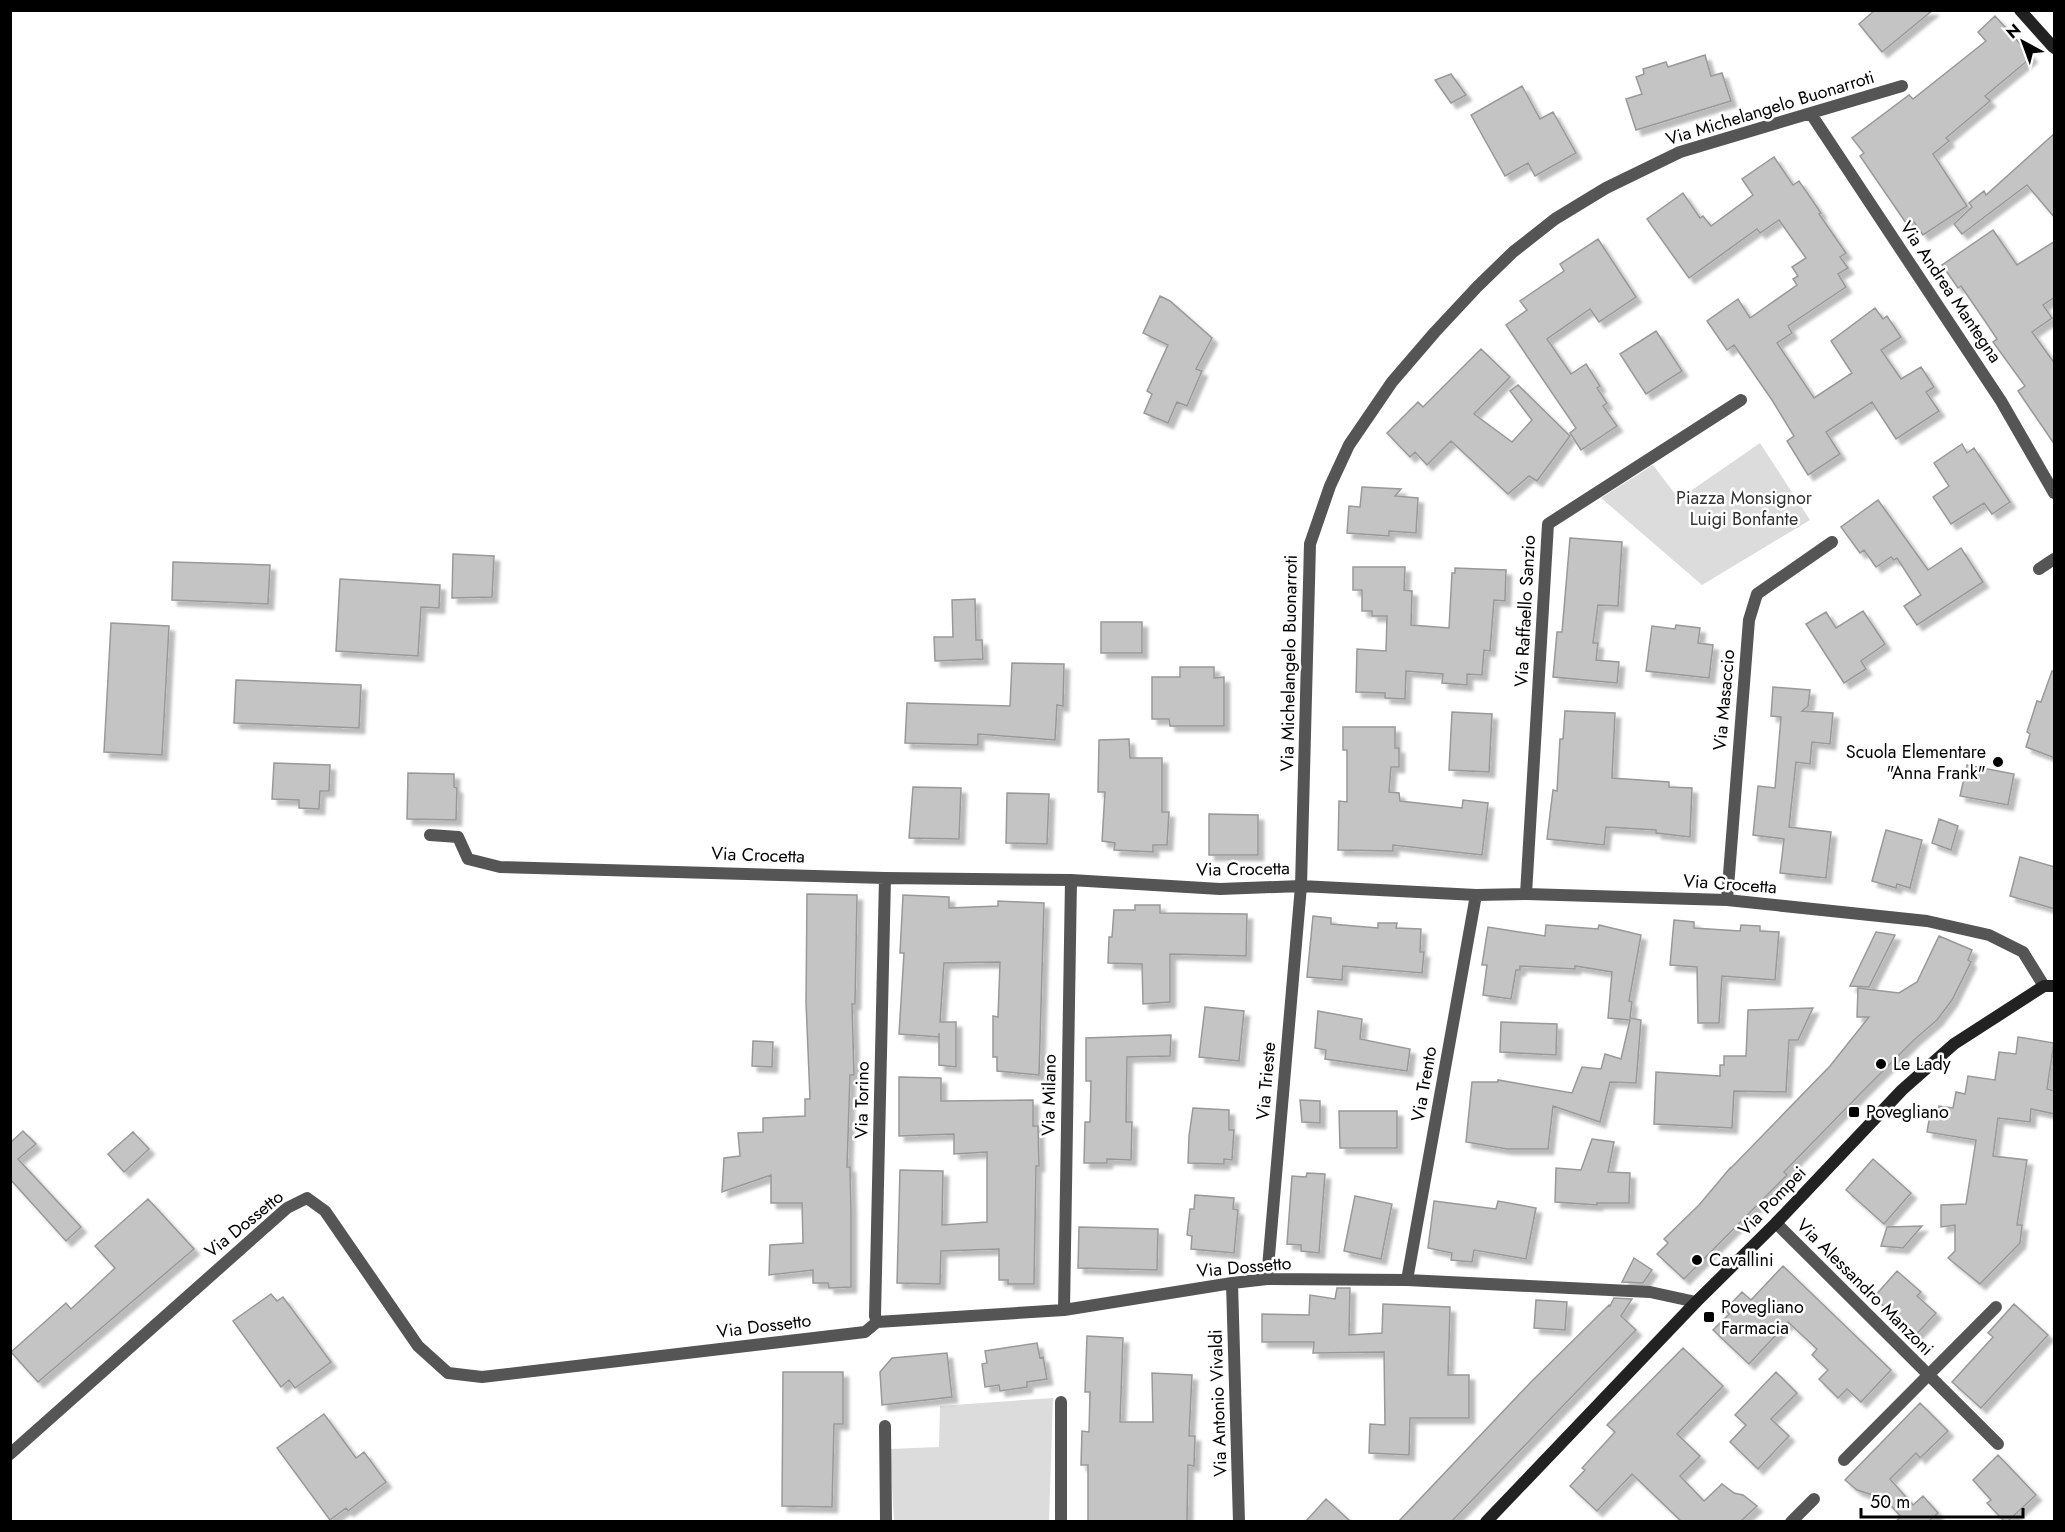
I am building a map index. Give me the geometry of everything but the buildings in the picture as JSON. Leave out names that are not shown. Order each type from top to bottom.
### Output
[{"type":"street","points":[[2020,10],[2055,48]]},
{"type":"street","name":"Via Michelangelo Buonarroti","points":[[1301,886],[1310,544],[1330,486],[1355,436],[1392,381],[1442,324],[1513,252],[1556,219],[1606,188],[1680,152],[1902,86]]},
{"type":"street","name":"Via Andrea Mantegna","points":[[1811,114],[2001,401],[2055,493]]},
{"type":"street","name":"Via Raffaello Sanzio","points":[[1526,894],[1548,524],[1742,400]]},
{"type":"street","name":"Via Masaccio","points":[[1726,900],[1749,620],[1757,594],[1832,543]]},
{"type":"street","points":[[2039,569],[2055,559]]},
{"type":"street","name":"Via Crocetta","points":[[430,835],[458,837],[468,859],[500,867],[885,878],[1071,880],[1220,889],[1301,886],[1476,895],[1526,894],[1726,900],[1926,921],[1989,935],[2024,952],[2050,986]]},
{"type":"street","name":"Via Torino","points":[[877,1322],[875,1316],[885,878]]},
{"type":"street","name":"Via Milano","points":[[1064,1310],[1071,880]]},
{"type":"street","name":"Via Trieste","points":[[1267,1279],[1301,886]]},
{"type":"street","name":"Via Trento","points":[[1407,1280],[1476,895]]},
{"type":"street","name":"Via Pompei","points":[[1486,1521],[1696,1302],[1776,1224],[1902,1090],[1954,1044],[2050,986]]},
{"type":"street","name":"Via Dossetto","points":[[10,1454],[287,1208],[308,1198],[325,1211],[418,1346],[448,1374],[482,1377],[865,1332],[877,1322],[1064,1310],[1267,1279],[1407,1280],[1650,1292],[1696,1302]]},
{"type":"street","name":"Via Alessandro Manzoni","points":[[1776,1224],[1998,1444]]},
{"type":"street","name":"Via Antonio Vivaldi","points":[[1232,1283],[1239,1521]]},
{"type":"street","name":"Via Alessandro Manzoni","points":[[1844,1460],[1996,1307]]},
{"type":"street","points":[[1061,1402],[1061,1521]]},
{"type":"street","points":[[885,1426],[886,1521]]},
{"type":"street","points":[[1791,1521],[1814,1498]]},
{"type":"green space","name":"Piazza Monsignor Luigi Bonfante","points":[[1760,443],[1810,520],[1702,585],[1601,498],[1653,465],[1679,499]]},
{"type":"green space","points":[[1053,1398],[1049,1521],[894,1521],[890,1449],[939,1447],[940,1406]]},
{"type":"place","name":"Scuola Elementare \"Anna Frank\"","points":[[1998,762]]},
{"type":"place","name":"Le Lady","points":[[1881,1064]]},
{"type":"place","name":"Povegliano","points":[[1854,1112]]},
{"type":"place","name":"Cavallini","points":[[1697,1260]]},
{"type":"place","name":"Povegliano Farmacia","points":[[1709,1317]]}]
